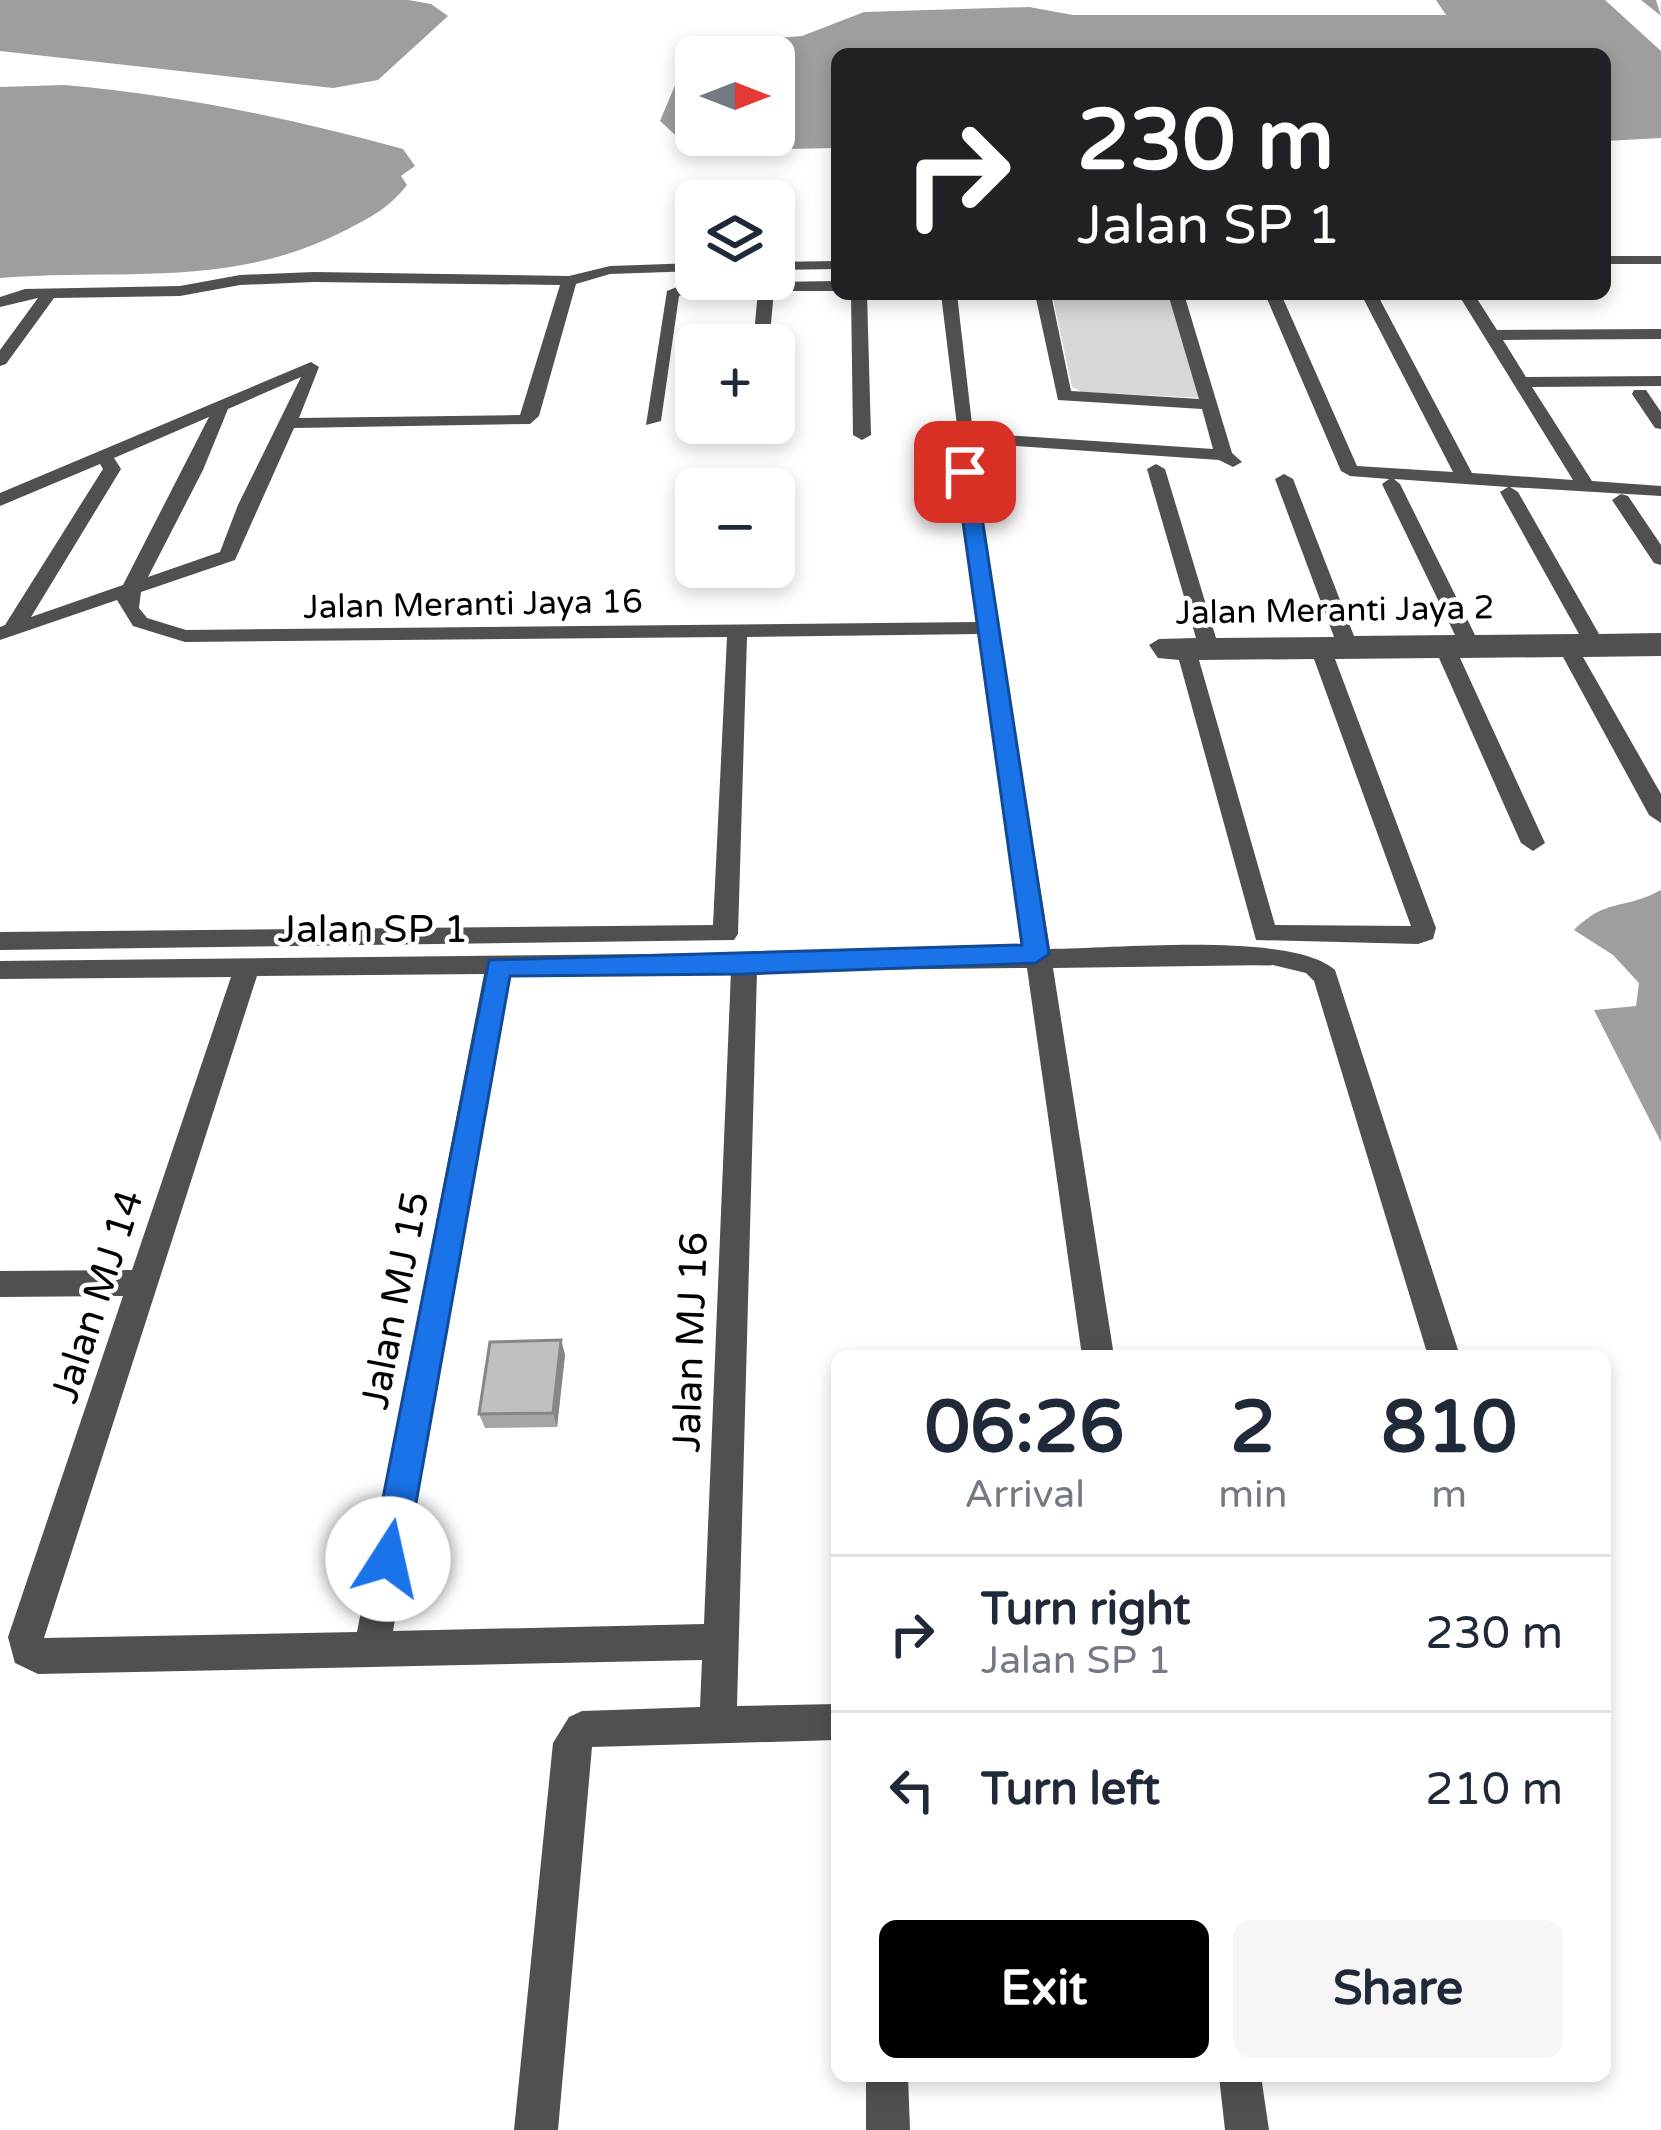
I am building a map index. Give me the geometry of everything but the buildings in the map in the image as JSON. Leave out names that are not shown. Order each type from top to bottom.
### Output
[{"type":"street","points":[[1611,264],[1661,264]]},
{"type":"street","points":[[795,273],[831,269]]},
{"type":"street","points":[[2,300],[26,294],[180,291],[225,281],[314,277],[568,281],[610,270],[675,270]]},
{"type":"street","points":[[590,276],[675,271]]},
{"type":"street","points":[[795,280],[831,285]]},
{"type":"street","points":[[287,423],[524,420],[530,416],[568,281]]},
{"type":"street","points":[[0,361],[50,293]]},
{"type":"street","points":[[652,421],[675,293]]},
{"type":"street","points":[[1,323],[26,294]]},
{"type":"street","points":[[859,300],[862,435]]},
{"type":"street","points":[[950,300],[965,438],[1228,459],[1178,300]]},
{"type":"street","points":[[1044,300],[1064,395],[1212,405]]},
{"type":"street","points":[[1276,300],[1350,471],[1661,491]]},
{"type":"street","points":[[1372,300],[1466,479]]},
{"type":"street","points":[[1470,300],[1586,486]]},
{"type":"street","points":[[1492,334],[1661,334]]},
{"type":"street","points":[[0,500],[309,365],[308,383],[228,556],[131,592],[115,604],[5,635]]},
{"type":"street","points":[[1522,382],[1661,381]]},
{"type":"street","points":[[1640,394],[1661,424]]},
{"type":"street","points":[[131,592],[220,416],[221,404]]},
{"type":"street","points":[[5,635],[112,469],[103,455]]},
{"type":"street","points":[[1156,469],[1265,934],[1424,932],[1322,652]]},
{"type":"street","points":[[965,472],[1096,1350]]},
{"type":"street","points":[[1284,484],[1346,642]]},
{"type":"street","points":[[1391,484],[1468,640]]},
{"type":"street","points":[[1509,492],[1592,639]]},
{"type":"street","points":[[1622,500],[1661,559]]},
{"type":"street","name":"Jalan Meranti Jaya 16","points":[[131,592],[129,609],[140,622],[185,636],[987,628]]},
{"type":"street","points":[[725,927],[737,633]]},
{"type":"street","name":"Jalan Meranti Jaya 2","points":[[1197,648],[1445,651],[1661,638]]},
{"type":"street","name":"Jalan Meranti Jaya 2","points":[[1197,648],[1468,640],[1569,650],[1661,650]]},
{"type":"street","points":[[1569,650],[1649,771],[1661,815]]},
{"type":"street","points":[[1445,651],[1533,843]]},
{"type":"street","points":[[0,927],[725,927]]},
{"type":"street","points":[[0,941],[725,927]]},
{"type":"street","name":"Jalan SP 1","points":[[0,970],[1274,956],[1315,966],[1326,977],[1442,1350]]},
{"type":"street","name":"Jalan MJ 16","points":[[718,1723],[744,965]]},
{"type":"street","name":"Jalan MJ 15","points":[[372,1648],[498,967]]},
{"type":"street","name":"Jalan MJ 14","points":[[248,968],[26,1637],[28,1650],[38,1656],[372,1648]]},
{"type":"street","points":[[0,1284],[145,1283]]},
{"type":"street","points":[[372,1648],[721,1642]]},
{"type":"street","points":[[536,2130],[572,1743],[582,1730],[831,1722]]},
{"type":"street","points":[[887,2082],[888,2130]]},
{"type":"street","points":[[1241,2082],[1247,2130]]},
{"type":"shaded area","points":[[0,0],[408,0],[431,4],[448,16],[378,80],[333,88],[0,51]]},
{"type":"shaded area","points":[[1436,0],[1605,0],[1661,51],[1661,138],[1611,141],[1611,48],[831,48],[831,148],[795,149],[795,37],[864,12],[1029,7],[1073,15],[1446,15]]},
{"type":"shaded area","points":[[64,85],[192,101],[319,127],[403,149],[415,166],[401,176],[407,185],[401,193],[373,215],[304,248],[262,261],[177,273],[0,278],[0,87]]},
{"type":"shaded area","points":[[675,85],[675,135],[660,121]]},
{"type":"shaded area","points":[[1053,300],[1172,300],[1204,398],[1082,392],[1072,387]]},
{"type":"shaded area","points":[[1661,890],[1661,1142],[1594,1010],[1636,1006],[1639,983],[1613,955],[1574,930],[1606,908]]},
{"type":"waterway","points":[[1648,0],[1661,12]]},
{"type":"route","points":[[388,1559],[498,967],[744,965],[1036,954],[965,472]]}]
